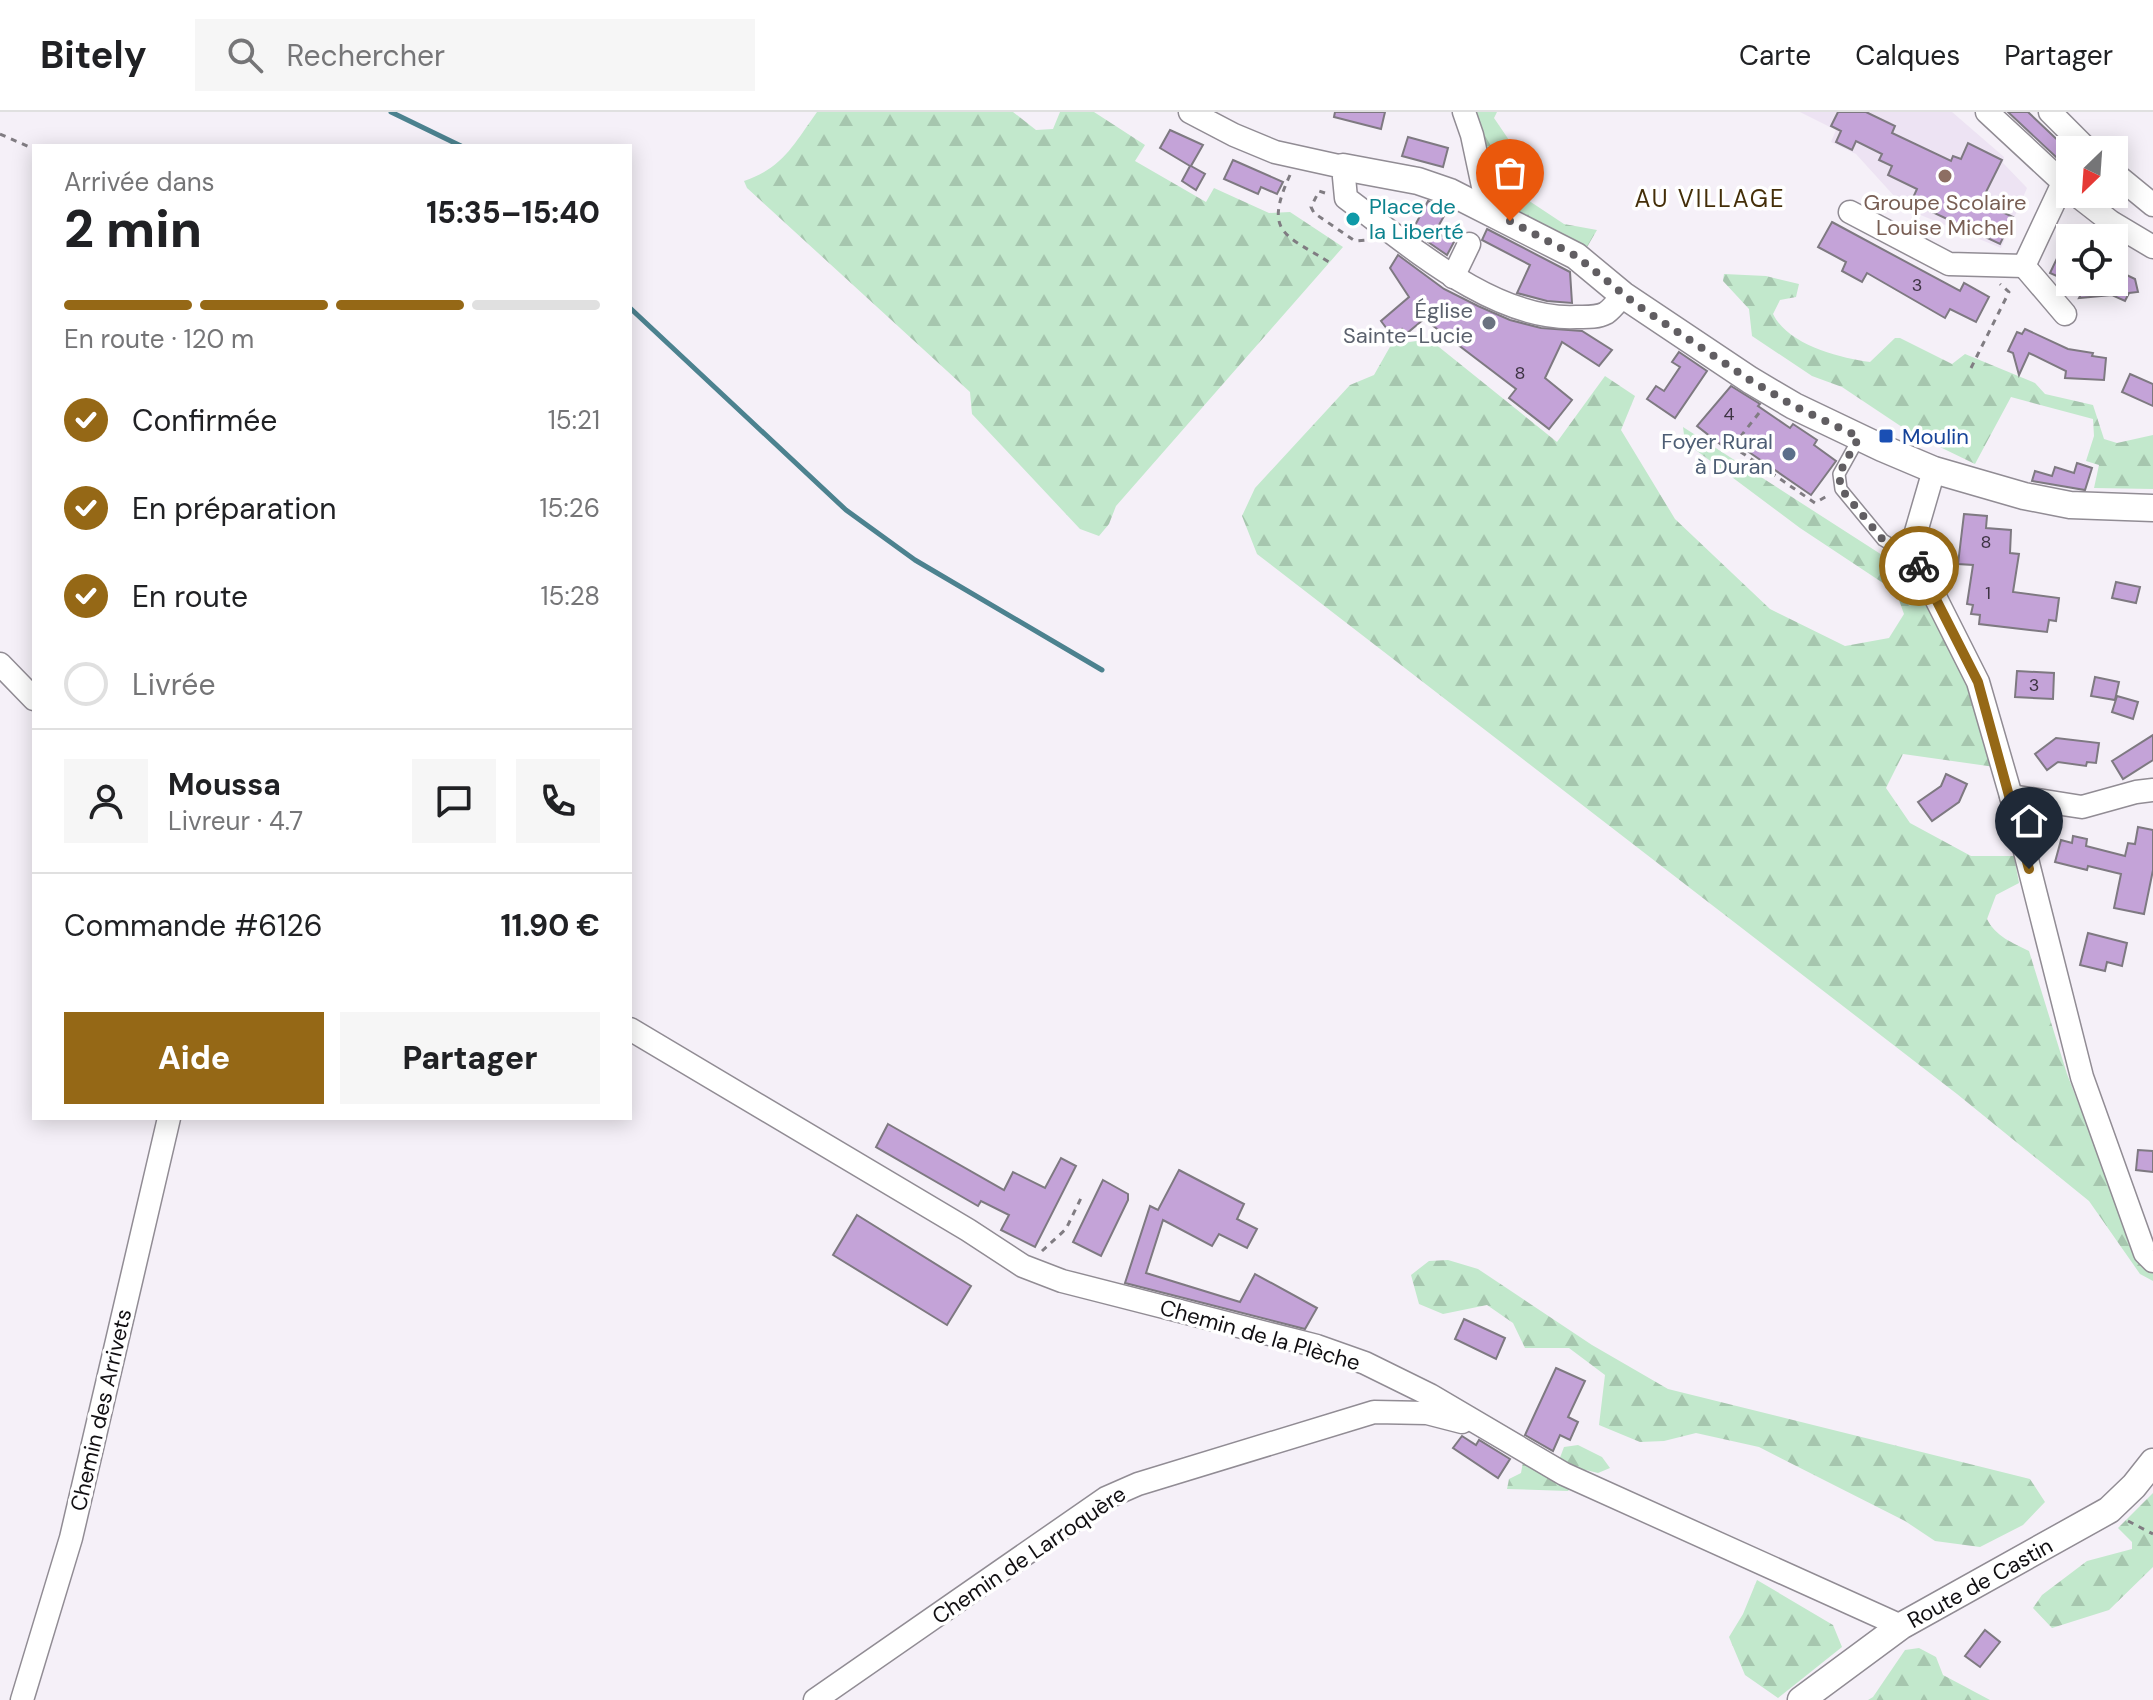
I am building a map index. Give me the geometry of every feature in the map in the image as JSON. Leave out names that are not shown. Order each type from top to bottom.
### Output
[{"type":"street","points":[[1190,112],[1275,152],[1418,181],[1488,210],[1576,256],[1623,295],[1774,394],[1934,470],[2024,496],[2070,505],[2153,508]]},
{"type":"street","points":[[1464,112],[1488,210]]},
{"type":"street","points":[[1987,112],[2056,174]]},
{"type":"street","points":[[2050,112],[2074,136]]},
{"type":"street","points":[[1343,167],[1346,198],[1453,277],[1522,309],[1559,316],[1598,316],[1611,309],[1623,295]]},
{"type":"street","points":[[2128,184],[2153,205]]},
{"type":"street","points":[[2024,266],[2057,208]]},
{"type":"street","points":[[2095,208],[2111,222],[2153,247]]},
{"type":"street","points":[[1850,212],[1949,264],[2024,266],[2065,314]]},
{"type":"street","points":[[1453,277],[1469,244]]},
{"type":"street","points":[[1934,470],[1911,549],[1978,682],[2011,796],[2082,1077],[2145,1253],[2153,1261]]},
{"type":"street","points":[[0,664],[32,697]]},
{"type":"street","points":[[2011,796],[2082,807],[2153,790]]},
{"type":"street","name":"Chemin de la Plèche","points":[[632,1030],[968,1230],[1023,1266],[1062,1281],[1317,1346],[1365,1363],[1430,1395],[1564,1474],[1901,1626]]},
{"type":"street","name":"Chemin des Arrivets","points":[[22,1700],[71,1538],[169,1120]]},
{"type":"street","name":"Chemin de Larroquère","points":[[815,1700],[1106,1498],[1138,1484],[1374,1412],[1427,1413],[1494,1431]]},
{"type":"street","name":"Route de Castin","points":[[1801,1700],[1901,1626],[2109,1510],[2153,1462]]},
{"type":"lane","points":[[1859,437],[1839,474],[1841,489],[1883,540],[1895,547],[1911,549]]},
{"type":"path","points":[[0,134],[32,148]]},
{"type":"path","points":[[1298,157],[1278,201],[1276,213],[1279,223],[1294,240],[1332,264]]},
{"type":"path","points":[[1319,191],[1311,207],[1314,213],[1355,241],[1391,232]]},
{"type":"path","points":[[1971,368],[2009,292],[1998,282],[1996,265]]},
{"type":"path","points":[[1774,394],[1737,441],[1738,450],[1815,503],[1841,489]]},
{"type":"path","points":[[1023,1266],[1066,1229],[1083,1194]]},
{"type":"shaded area","name":"Groupe Scolaire Louise Michel","points":[[1800,112],[1952,112],[2004,157],[2003,163],[2027,188],[2001,248],[1906,209],[1856,154],[1831,142],[1836,130]]},
{"type":"green space","points":[[817,112],[1013,112],[1036,130],[1053,129],[1060,112],[1094,112],[1145,145],[1135,161],[1206,202],[1214,188],[1269,213],[1290,212],[1343,247],[1116,506],[1109,524],[1099,536],[1080,529],[972,414],[970,392],[747,188],[744,181],[778,162]]},
{"type":"green space","points":[[1471,112],[1497,112],[1494,118],[1509,140],[1514,191],[1564,224],[1597,230],[1583,254],[1492,204]]},
{"type":"green space","points":[[1724,274],[1766,276],[1799,284],[1796,297],[1780,300],[1773,314],[1790,334],[1816,348],[1870,362],[1895,338],[1900,338],[1952,364],[1965,354],[2035,383],[2045,394],[2093,405],[2104,439],[2117,443],[2153,435],[2153,489],[2094,488],[2099,465],[2086,461],[2094,436],[2093,419],[2011,397],[1975,464],[1911,433],[1842,387],[1812,376],[1752,336],[1749,309],[1723,281]]},
{"type":"green space","points":[[1429,339],[1557,442],[1605,376],[1635,396],[1621,430],[1675,519],[1770,609],[1845,646],[1889,638],[1904,614],[1899,600],[1886,585],[1800,528],[1685,442],[1683,427],[1893,562],[1931,574],[1988,678],[2016,770],[1903,754],[1886,788],[1910,823],[1971,856],[2014,856],[2019,883],[1996,895],[1987,919],[2000,934],[2029,951],[2067,1074],[2136,1251],[2153,1270],[2153,1281],[2140,1274],[2089,1201],[1957,1094],[1257,554],[1242,516],[1255,488],[1350,385],[1374,375],[1391,345]]},
{"type":"green space","points":[[1448,1260],[1478,1269],[1592,1345],[1668,1389],[2030,1479],[2045,1502],[2023,1525],[1980,1547],[1935,1541],[1905,1521],[1759,1447],[1696,1433],[1664,1441],[1640,1442],[1599,1425],[1605,1375],[1569,1348],[1525,1348],[1513,1323],[1487,1305],[1443,1314],[1419,1304],[1411,1275],[1429,1261]]},
{"type":"green space","points":[[1578,1445],[1602,1457],[1610,1468],[1598,1473],[1586,1470],[1568,1491],[1507,1489],[1509,1479],[1521,1473],[1523,1462],[1558,1463],[1564,1447]]},
{"type":"green space","points":[[2153,1493],[2153,1567],[2109,1610],[2052,1628],[2033,1608],[2042,1595],[2087,1561],[2132,1549],[2132,1542],[2118,1528]]},
{"type":"green space","points":[[1757,1580],[1833,1625],[1842,1647],[1778,1698],[1745,1675],[1729,1637],[1743,1614]]},
{"type":"green space","points":[[1919,1648],[1936,1657],[1943,1675],[1990,1700],[1868,1700],[1905,1650]]},
{"type":"building","points":[[1335,112],[1385,112],[1381,129],[1334,117]]},
{"type":"building","points":[[1838,112],[1866,112],[1895,126],[1892,133],[1951,161],[1953,156],[1961,159],[1968,143],[2002,160],[1981,202],[2013,217],[2000,244],[1911,202],[1917,189],[1888,175],[1892,166],[1879,160],[1882,154],[1856,141],[1852,150],[1836,142],[1841,131],[1831,126]]},
{"type":"building","points":[[2008,112],[2028,112],[2056,139],[2056,157]]},
{"type":"building","points":[[1170,130],[1203,145],[1191,166],[1205,174],[1196,190],[1182,181],[1190,166],[1160,148]]},
{"type":"building","points":[[1408,137],[1448,148],[1443,167],[1402,156]]},
{"type":"building","points":[[1233,160],[1283,182],[1277,194],[1261,187],[1258,194],[1224,179]]},
{"type":"building","points":[[1428,201],[1448,209],[1435,232],[1454,242],[1447,255],[1412,231]]},
{"type":"building","points":[[1832,222],[1960,291],[1964,283],[1989,297],[1976,322],[1950,309],[1945,318],[1867,273],[1862,282],[1842,271],[1846,262],[1818,247]]},
{"type":"building","points":[[1487,229],[1570,272],[1572,303],[1547,301],[1517,293],[1530,265],[1482,240]]},
{"type":"building","points":[[1398,255],[1444,289],[1478,306],[1510,320],[1541,328],[1582,331],[1612,350],[1599,366],[1562,342],[1545,378],[1572,400],[1549,429],[1509,398],[1516,389],[1424,319],[1406,334],[1402,329],[1393,337],[1381,321],[1409,297],[1390,268]]},
{"type":"building","points":[[2056,260],[2056,276],[2050,273]]},
{"type":"building","points":[[2128,276],[2135,279],[2138,292],[2129,293]]},
{"type":"building","points":[[2025,329],[2068,349],[2106,358],[2104,380],[2065,378],[2066,371],[2029,353],[2019,375],[2013,353],[2008,351],[2017,332],[2022,334]]},
{"type":"building","points":[[1679,352],[1707,371],[1675,418],[1647,399],[1656,386],[1664,391],[1680,367],[1672,362]]},
{"type":"building","points":[[2130,374],[2153,384],[2153,406],[2122,392]]},
{"type":"building","name":"Foyer Rural à Duran","points":[[1731,386],[1790,428],[1793,424],[1817,440],[1814,445],[1836,461],[1811,495],[1730,439],[1724,447],[1697,426]]},
{"type":"building","points":[[2077,463],[2092,468],[2085,490],[2032,481],[2035,471],[2052,476],[2055,467],[2074,473]]},
{"type":"building","points":[[1964,514],[1987,516],[1986,528],[2011,530],[2010,553],[2019,554],[2013,592],[2059,598],[2056,621],[2049,620],[2047,632],[1979,624],[1980,615],[1971,614],[1973,605],[1967,604],[1973,565],[1958,564]]},
{"type":"building","points":[[2116,582],[2140,587],[2136,603],[2112,598]]},
{"type":"building","points":[[2017,671],[2054,673],[2053,699],[2015,697]]},
{"type":"building","points":[[2095,677],[2119,682],[2115,700],[2091,696]]},
{"type":"building","points":[[2117,696],[2138,702],[2133,719],[2112,712]]},
{"type":"building","points":[[2153,735],[2153,760],[2123,779],[2112,761]]},
{"type":"building","points":[[2056,738],[2099,743],[2096,763],[2087,762],[2086,766],[2058,762],[2047,770],[2035,754]]},
{"type":"building","points":[[1946,774],[1967,784],[1959,802],[1932,821],[1918,802],[1941,786]]},
{"type":"building","points":[[2138,827],[2153,830],[2153,870],[2144,914],[2114,908],[2121,874],[2055,862],[2061,840],[2072,843],[2073,836],[2087,839],[2086,846],[2125,856],[2128,843],[2135,844]]},
{"type":"building","points":[[2088,933],[2127,943],[2122,966],[2107,962],[2105,971],[2080,965]]},
{"type":"building","points":[[888,1124],[1004,1190],[1013,1172],[1045,1188],[1061,1158],[1076,1166],[1035,1247],[1001,1230],[1009,1215],[981,1201],[978,1206],[876,1147]]},
{"type":"building","points":[[2138,1150],[2153,1151],[2153,1172],[2136,1170]]},
{"type":"building","points":[[1179,1170],[1244,1204],[1237,1219],[1257,1229],[1247,1248],[1219,1234],[1212,1246],[1163,1220],[1146,1273],[1240,1302],[1255,1274],[1317,1308],[1305,1329],[1125,1283],[1150,1206],[1158,1210]]},
{"type":"building","points":[[1103,1180],[1128,1194],[1128,1200],[1101,1256],[1073,1242]]},
{"type":"building","points":[[857,1215],[971,1286],[947,1325],[833,1255]]},
{"type":"building","points":[[1464,1319],[1505,1338],[1496,1359],[1455,1339]]},
{"type":"building","points":[[1556,1368],[1585,1381],[1568,1417],[1578,1422],[1570,1440],[1560,1435],[1553,1451],[1525,1435]]},
{"type":"building","points":[[1462,1436],[1476,1445],[1479,1440],[1510,1459],[1498,1478],[1453,1448]]},
{"type":"building","points":[[1985,1630],[2000,1642],[1980,1667],[1965,1656]]},
{"type":"waterway","points":[[391,112],[457,144]]},
{"type":"waterway","points":[[632,310],[846,510],[915,560],[1102,670]]},
{"type":"way so far","points":[[1510,221],[1576,256],[1621,294],[1750,380],[1794,406],[1859,437],[1839,474],[1841,489],[1883,540],[1895,547],[1911,549],[1919,566]]},
{"type":"place","name":"Groupe Scolaire Louise Michel","points":[[1945,176]]},
{"type":"place","name":"Place de la Liberté","points":[[1353,219]]},
{"type":"place","name":"Église Sainte-Lucie","points":[[1489,323]]},
{"type":"place","name":"Moulin","points":[[1886,436]]},
{"type":"place","name":"Foyer Rural à Duran","points":[[1789,454]]},
{"type":"district","name":"AU VILLAGE","points":[[1710,198]]},
{"type":"route","points":[[1919,566],[1978,682],[2029,869]]}]
